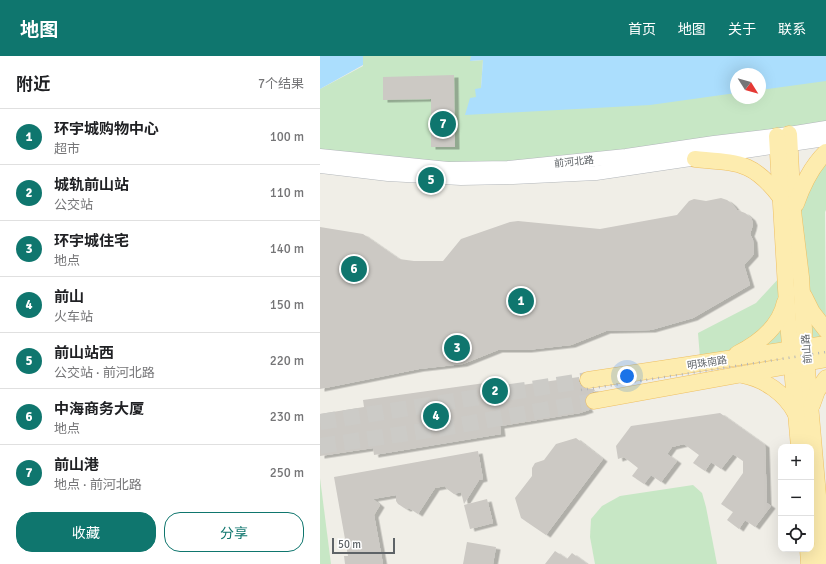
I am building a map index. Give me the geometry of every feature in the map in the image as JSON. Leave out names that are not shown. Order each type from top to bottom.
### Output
[{"type":"main road","name":"前河北路","points":[[320,166],[388,174],[461,178],[596,173],[695,159],[783,140],[826,128]]},
{"type":"main road","name":"前河北路","points":[[320,156],[448,169],[508,168],[626,156],[714,143],[826,139]]},
{"type":"main road","name":"前山路","points":[[783,140],[781,198],[794,290]]},
{"type":"main road","name":"前山路","points":[[783,140],[793,211],[794,290],[798,355],[804,414],[824,564]]},
{"type":"main road","points":[[793,211],[808,175],[816,162],[826,152]]},
{"type":"main road","points":[[695,159],[733,162],[747,166],[767,181],[781,198]]},
{"type":"main road","points":[[723,359],[746,349],[765,336],[778,319],[794,290],[826,330]]},
{"type":"main road","name":"明珠南路","points":[[594,401],[734,375],[798,355],[826,344]]},
{"type":"main road","name":"明珠南路","points":[[588,380],[723,359],[798,355],[826,359]]},
{"type":"main road","points":[[734,375],[750,377],[770,386],[804,414],[816,391],[826,378]]},
{"type":"main road","name":"前山路","points":[[799,444],[804,414]]},
{"type":"main road","points":[[808,552],[809,564]]},
{"type":"green space","points":[[363,56],[471,56],[471,61],[483,60],[481,88],[730,90],[730,104],[766,104],[766,85],[826,74],[826,135],[483,168],[320,153],[320,89],[363,66]]},
{"type":"green space","points":[[826,161],[826,338],[809,342],[801,211],[813,178]]},
{"type":"green space","points":[[780,277],[785,345],[700,358],[698,333],[756,303]]},
{"type":"green space","points":[[320,478],[331,564],[320,564]]},
{"type":"green space","points":[[693,485],[702,493],[717,564],[595,564],[590,537],[591,519],[602,506],[620,496]]},
{"type":"water","points":[[320,56],[363,56],[363,65],[320,89]]},
{"type":"water","points":[[471,56],[826,56],[826,81],[766,89],[766,68],[730,68],[730,94],[650,105],[465,115],[470,98],[476,97],[475,89],[481,88],[483,60],[470,61]]},
{"type":"building","points":[[454,75],[455,147],[431,147],[431,99],[383,100],[383,77]]},
{"type":"building","points":[[721,198],[727,200],[737,210],[745,213],[751,218],[753,223],[750,234],[753,240],[754,254],[744,265],[750,285],[693,318],[651,330],[606,331],[571,345],[527,350],[498,350],[463,364],[419,369],[320,389],[320,227],[363,234],[399,259],[414,261],[443,261],[461,239],[510,222],[518,221],[600,229],[677,215],[689,201],[694,199],[706,201]]},
{"type":"building","points":[[579,377],[581,386],[585,389],[594,389],[595,391],[588,394],[585,398],[585,403],[589,410],[580,413],[500,426],[501,434],[374,455],[373,448],[320,456],[320,414],[364,407],[363,400],[492,382],[493,389]]},
{"type":"building","points":[[720,413],[765,445],[767,503],[771,506],[755,527],[745,520],[739,529],[727,520],[733,512],[721,504],[743,473],[743,461],[733,454],[721,469],[711,462],[705,471],[693,463],[699,455],[684,444],[672,447],[667,454],[677,461],[661,482],[651,475],[644,484],[632,476],[638,468],[624,457],[618,459],[616,446],[631,426]]},
{"type":"building","points":[[576,438],[603,459],[546,535],[521,518],[515,498],[532,476],[532,468],[535,463],[544,460],[556,444]]},
{"type":"building","points":[[478,451],[483,479],[479,480],[464,504],[461,492],[454,494],[445,486],[435,488],[418,514],[409,508],[406,509],[398,504],[396,501],[396,495],[373,499],[380,505],[374,515],[383,564],[345,564],[344,556],[348,556],[334,477]]},
{"type":"building","points":[[487,499],[493,523],[470,529],[464,505]]},
{"type":"building","points":[[467,542],[496,547],[493,564],[463,564]]},
{"type":"building","points":[[555,551],[567,559],[572,553],[587,564],[545,564]]},
{"type":"tunnel","points":[[320,422],[588,380]]},
{"type":"tunnel","points":[[320,446],[444,428],[594,401]]},
{"type":"railway","points":[[581,390],[826,352]]},
{"type":"place","name":"前山港","points":[[443,124]]},
{"type":"place","name":"前山站西","points":[[431,180]]},
{"type":"place","name":"中海商务大厦","points":[[354,269]]},
{"type":"place","name":"环宇城购物中心","points":[[521,301]]},
{"type":"place","name":"环宇城住宅","points":[[457,348]]},
{"type":"place","name":"城轨前山站","points":[[495,391]]},
{"type":"place","name":"前山","points":[[436,416]]}]
